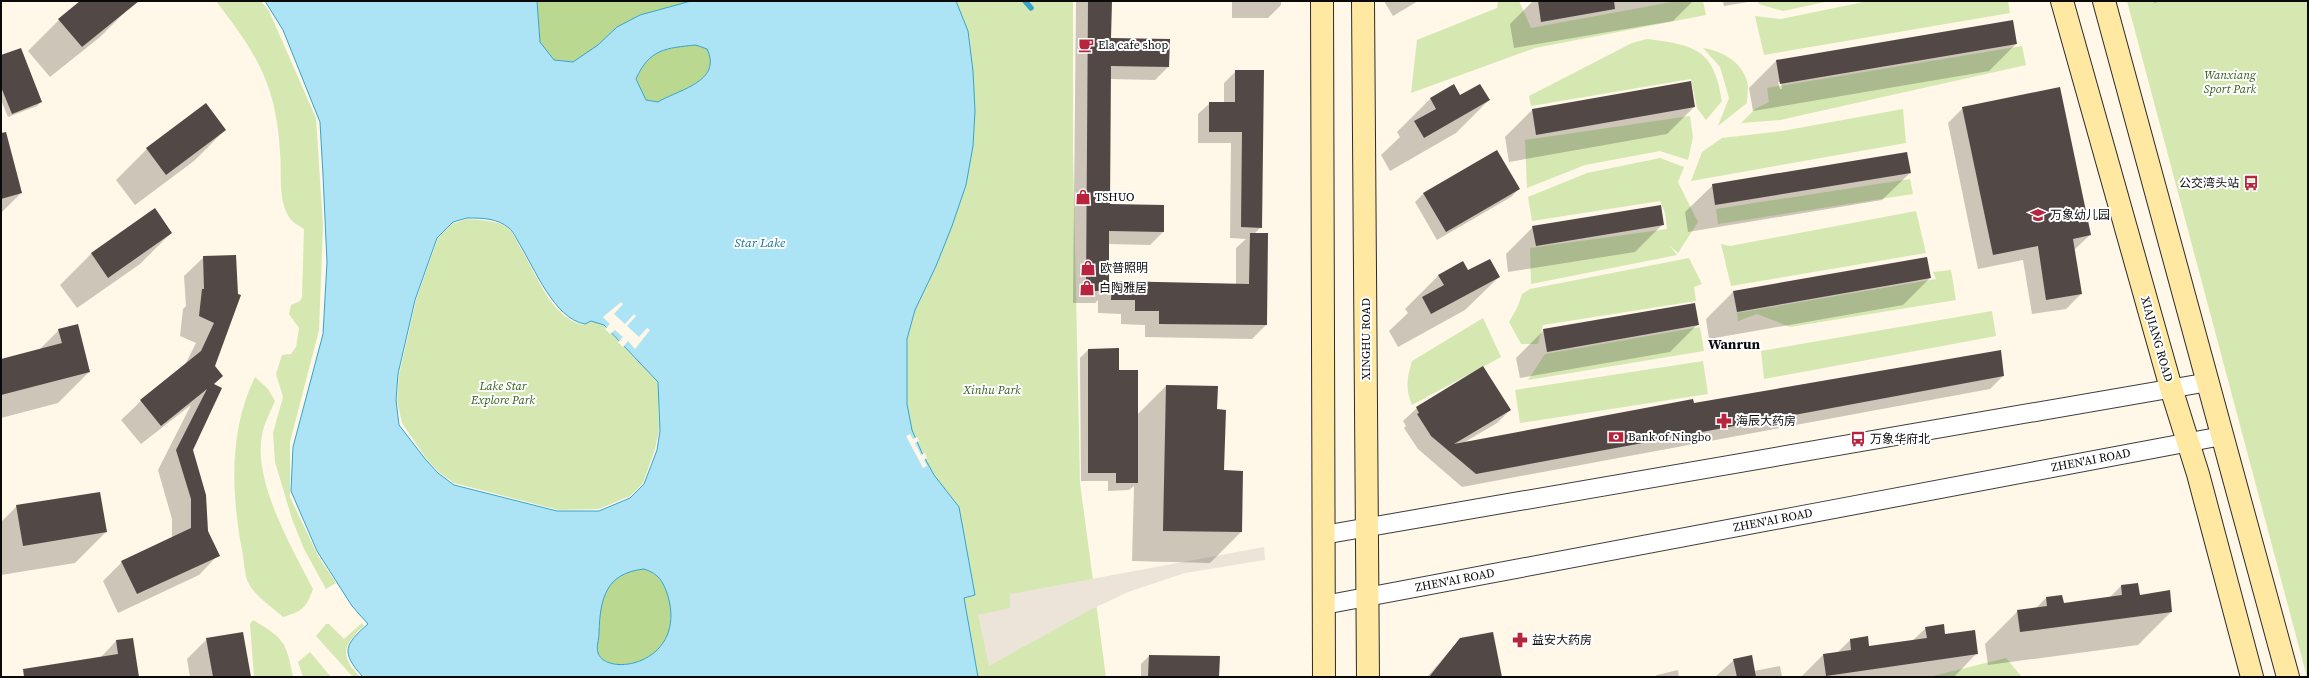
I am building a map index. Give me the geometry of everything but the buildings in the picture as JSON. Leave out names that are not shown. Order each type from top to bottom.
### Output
[{"type":"main road","points":[[1322,1],[1324,677]]},
{"type":"main road","name":"XINGHU ROAD","points":[[1364,1],[1368,677]]},
{"type":"main road","name":"XIAJIANG ROAD","points":[[2062,1],[2171,388],[2188,442],[2252,677]]},
{"type":"main road","points":[[2104,1],[2209,382],[2222,436],[2288,677]]},
{"type":"street","points":[[1323,535],[2209,382]]},
{"type":"street","name":"ZHEN'AI ROAD","points":[[1324,605],[2222,436]]},
{"type":"green space","points":[[216,1],[261,1],[269,11],[316,118],[323,226],[319,330],[290,442],[290,497],[318,556],[336,583],[326,589],[304,549],[292,519],[275,462],[273,433],[283,397],[276,374],[282,355],[291,354],[296,347],[299,328],[289,314],[291,305],[300,301],[302,297],[304,229],[291,220],[283,201],[281,185],[281,160],[276,114],[265,79],[254,55]]},
{"type":"green space","points":[[537,1],[691,1],[640,15],[617,27],[598,45],[573,62],[554,60],[540,42]]},
{"type":"green space","name":"Xinhu Park","points":[[956,1],[1073,1],[1073,153],[1080,483],[1106,677],[978,677],[964,598],[975,595],[959,507],[934,475],[912,430],[907,405],[907,340],[915,310],[936,266],[966,185],[973,146],[975,111],[973,71],[968,31]]},
{"type":"green space","points":[[1498,1],[1519,1],[1531,28],[1677,1],[1703,1],[1706,15],[1535,48],[1411,93],[1417,40],[1497,8]]},
{"type":"green space","points":[[1757,1],[1830,1],[1783,11],[1759,4]]},
{"type":"green space","points":[[1868,1],[2008,1],[2010,13],[1764,55],[1755,16],[1781,19]]},
{"type":"green space","name":"Wanxiang Sport Park","points":[[2127,1],[2308,1],[2308,677],[2307,677]]},
{"type":"green space","points":[[1647,39],[1664,41],[1690,48],[1700,53],[1707,60],[1714,70],[1722,101],[1706,120],[1697,108],[1691,79],[1531,106],[1529,96],[1632,43]]},
{"type":"green space","points":[[696,45],[707,49],[710,60],[709,70],[704,77],[687,89],[658,102],[646,100],[636,79],[647,61],[653,56],[667,49]]},
{"type":"green space","points":[[2022,46],[2026,65],[1780,120],[1741,123],[1755,109],[1769,102],[1767,88]]},
{"type":"green space","points":[[1703,48],[1724,54],[1730,58],[1740,68],[1748,83],[1747,103],[1718,126],[1729,98],[1720,67]]},
{"type":"green space","points":[[1903,109],[1906,143],[1691,181],[1702,152],[1722,138],[1782,131]]},
{"type":"green space","points":[[1690,116],[1693,137],[1688,160],[1660,151],[1585,165],[1527,188],[1525,140]]},
{"type":"green space","points":[[1660,158],[1684,167],[1678,182],[1698,222],[1678,253],[1670,246],[1677,255],[1531,284],[1530,248],[1667,229],[1665,213],[1660,201],[1532,221],[1528,197],[1587,173]]},
{"type":"green space","points":[[1910,179],[1913,194],[1718,224],[1716,209]]},
{"type":"green space","points":[[1916,211],[1926,253],[1731,286],[1721,244],[1730,246]]},
{"type":"green space","name":"Lake Star Explore Park","points":[[467,219],[499,223],[508,228],[513,234],[545,293],[561,313],[571,320],[583,325],[591,321],[603,325],[658,382],[659,431],[655,449],[643,483],[630,496],[599,509],[559,510],[454,483],[440,473],[428,461],[402,423],[397,401],[399,375],[416,300],[438,238],[452,224]]},
{"type":"green space","points":[[1689,258],[1702,284],[1694,287],[1696,301],[1543,325],[1538,344],[1521,344],[1509,322],[1518,306],[1522,294],[1530,289]]},
{"type":"green space","points":[[1951,270],[1956,300],[1790,327],[1757,314],[1738,321],[1737,313],[1936,279],[1933,272]]},
{"type":"green space","points":[[1992,311],[1996,336],[1764,379],[1761,351]]},
{"type":"green space","points":[[1483,318],[1501,357],[1412,405],[1408,394],[1408,383],[1412,361]]},
{"type":"green space","points":[[1700,327],[1704,351],[1528,380],[1545,354]]},
{"type":"green space","points":[[1703,361],[1708,394],[1520,423],[1515,390]]},
{"type":"green space","points":[[255,377],[268,389],[275,401],[262,435],[261,453],[263,473],[276,514],[285,535],[313,589],[306,605],[303,608],[295,613],[283,617],[253,591],[247,580],[238,528],[234,484],[237,440],[240,418]]},
{"type":"green space","points":[[643,569],[653,573],[660,579],[668,596],[671,619],[666,637],[657,651],[644,659],[629,664],[615,664],[604,661],[598,653],[597,648],[603,598],[607,589],[620,576],[630,571]]},
{"type":"green space","points":[[253,620],[271,632],[282,642],[288,656],[293,677],[254,677],[250,624]]},
{"type":"green space","points":[[362,623],[364,626],[357,632],[346,650],[346,656],[349,663],[360,677],[353,677],[316,636],[326,624],[329,624],[344,639]]},
{"type":"green space","points":[[310,652],[331,677],[303,677],[298,662]]},
{"type":"green space","points":[[2006,658],[2022,677],[1929,677]]},
{"type":"shaded area","points":[[1264,547],[1265,560],[1185,573],[1128,592],[1090,610],[989,666],[978,615],[1010,608],[1010,594]]},
{"type":"water","name":"Star Lake","points":[[265,1],[537,1],[540,42],[554,60],[573,62],[598,45],[617,27],[640,15],[691,1],[956,1],[968,31],[973,71],[975,111],[973,146],[966,185],[952,226],[936,266],[915,310],[907,339],[907,404],[912,430],[922,453],[934,475],[959,507],[975,595],[964,598],[978,677],[363,677],[351,661],[348,655],[348,649],[354,637],[368,624],[352,606],[317,551],[291,491],[293,447],[323,334],[327,262],[320,122],[283,30]],"holes":[[[696,45],[707,49],[710,60],[709,70],[704,77],[686,89],[658,102],[646,100],[636,79],[647,61],[653,56],[667,49]],[[467,218],[494,220],[509,228],[554,303],[574,320],[585,324],[591,321],[604,325],[658,382],[660,431],[657,450],[644,484],[630,498],[599,511],[557,511],[454,485],[438,473],[426,460],[399,425],[396,400],[398,374],[415,300],[437,238],[453,222]],[[644,569],[653,573],[660,579],[668,596],[671,619],[666,637],[657,651],[644,659],[629,664],[615,664],[604,661],[597,650],[601,609],[604,598],[613,582],[631,571]]]},
{"type":"pier","points":[[621,302],[623,304],[614,314],[625,324],[634,314],[636,316],[627,326],[639,337],[647,328],[650,330],[635,349],[628,341],[623,347],[618,342],[623,337],[615,330],[610,334],[605,329],[610,324],[603,317]]},
{"type":"pier","points":[[910,434],[913,439],[917,437],[919,441],[915,443],[921,455],[925,453],[927,458],[924,460],[927,466],[923,468],[906,436]]},
{"type":"waterway","points":[[1025,1],[1031,8]]},
{"type":"place","name":"Ela cafe shop","points":[[1086,45]]},
{"type":"place","name":"公交湾头站","points":[[2251,183]]},
{"type":"place","name":"TSHUO","points":[[1083,197]]},
{"type":"place","name":"万象幼儿园","points":[[2038,215]]},
{"type":"place","name":"欧普照明","points":[[1088,268]]},
{"type":"place","name":"白陶雅居","points":[[1087,288]]},
{"type":"place","name":"海辰大药房","points":[[1724,421]]},
{"type":"place","name":"Bank of Ningbo","points":[[1616,437]]},
{"type":"place","name":"万象华府北","points":[[1858,439]]},
{"type":"place","name":"益安大药房","points":[[1520,640]]},
{"type":"district","name":"Wanrun","points":[[1734,344]]}]
